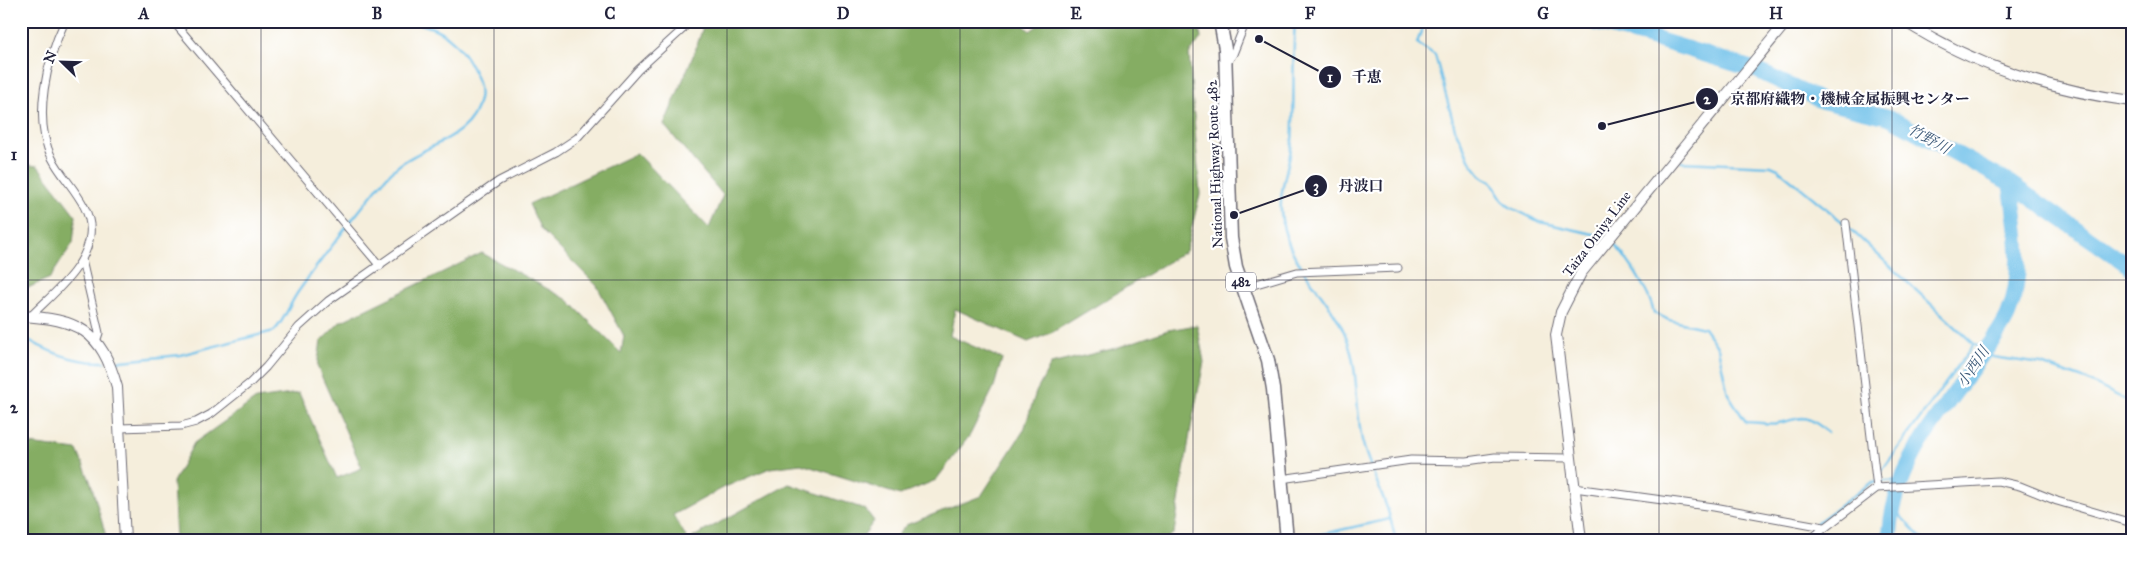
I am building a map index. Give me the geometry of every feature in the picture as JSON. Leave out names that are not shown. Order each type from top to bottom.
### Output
[{"type":"highway","name":"National Highway Route 482","points":[[1220,21],[1226,64],[1231,238],[1236,267],[1268,360],[1273,389],[1287,540]]},
{"type":"main road","points":[[1904,21],[1956,51],[2009,73],[2065,89],[2132,101]]},
{"type":"main road","name":"Taiza Omiya Line","points":[[1581,540],[1556,335],[1562,312],[1581,273],[1785,24]]},
{"type":"main road","points":[[26,316],[60,320],[73,324],[89,334],[96,342],[112,369],[117,387],[125,540]]},
{"type":"street","points":[[26,316],[68,278],[82,260],[90,235],[90,218],[84,205],[52,158],[45,139],[43,104],[46,76],[57,38],[65,21]]},
{"type":"street","points":[[173,21],[380,266]]},
{"type":"street","points":[[120,428],[181,426],[196,422],[211,414],[250,384],[299,326],[328,301],[499,180],[556,152],[577,138],[638,70],[684,29],[688,21]]},
{"type":"street","points":[[1226,64],[1233,54],[1246,21]]},
{"type":"street","points":[[1846,223],[1877,488]]},
{"type":"street","points":[[82,260],[99,333],[96,342]]},
{"type":"street","points":[[1243,288],[1297,272],[1398,268]]},
{"type":"street","points":[[1281,479],[1411,460],[1466,461],[1495,457],[1570,458]]},
{"type":"street","points":[[1809,540],[1877,488],[1998,480],[2020,486],[2066,504],[2132,524]]},
{"type":"street","points":[[1574,488],[1714,507],[1824,527]]},
{"type":"green space","points":[[705,21],[1019,21],[1030,31],[1044,21],[1198,21],[1201,38],[1189,54],[1200,194],[1186,251],[1053,332],[1028,342],[955,309],[950,336],[1002,359],[994,387],[970,435],[936,480],[900,495],[801,464],[770,468],[725,487],[673,515],[688,540],[176,540],[173,482],[194,443],[256,399],[299,393],[337,478],[362,468],[317,366],[321,341],[340,322],[482,253],[568,300],[621,353],[624,336],[597,286],[541,230],[529,204],[637,153],[709,228],[723,195],[664,125],[695,51]]},
{"type":"green space","points":[[21,164],[38,166],[76,216],[73,243],[50,278],[21,289]]},
{"type":"green space","points":[[1197,325],[1204,362],[1191,427],[1174,533],[1165,540],[893,540],[906,525],[981,496],[1024,430],[1036,392],[1051,364],[1116,348],[1168,330]]},
{"type":"green space","points":[[21,443],[77,450],[91,483],[107,540],[21,540]]},
{"type":"green space","points":[[789,484],[865,509],[874,521],[860,540],[688,540]]},
{"type":"waterway","points":[[112,362],[180,355],[274,331],[298,292],[381,183],[408,159],[446,140],[467,123],[475,113],[479,99],[478,83],[471,65],[454,42],[444,34],[409,21]]},
{"type":"waterway","points":[[1295,21],[1292,142],[1282,191],[1282,220],[1286,237],[1301,267],[1340,323],[1347,339],[1355,376],[1362,440],[1388,511],[1396,540]]},
{"type":"waterway","points":[[1425,21],[1417,43],[1435,55],[1455,129],[1471,163],[1482,177],[1491,181],[1502,200],[1510,207],[1540,222],[1606,237]]},
{"type":"waterway","name":"竹野川","points":[[1589,21],[1756,70],[1822,101],[1889,117],[2010,183],[2132,268]]},
{"type":"waterway","points":[[1681,162],[1771,166],[1778,169],[1845,224]]},
{"type":"waterway","name":"小西川","points":[[1890,540],[1892,514],[1899,490],[1908,466],[1920,443],[1995,338],[2008,315],[2013,299],[2018,266],[2017,232],[2010,183]]},
{"type":"waterway","points":[[1849,228],[1974,344],[1993,357],[2041,364],[2086,380],[2132,403]]},
{"type":"waterway","points":[[1611,240],[1637,275],[1654,313],[1669,320],[1704,328],[1718,348],[1728,394],[1746,422],[1774,424],[1804,418],[1809,419],[1828,432]]},
{"type":"waterway","points":[[21,335],[60,355],[93,362],[104,362]]},
{"type":"waterway","points":[[1878,476],[1974,344]]},
{"type":"waterway","points":[[1801,540],[1818,522],[1872,482],[1902,480]]},
{"type":"waterway","points":[[1894,509],[1923,540]]},
{"type":"waterway","points":[[1295,540],[1390,519]]},
{"type":"place","name":"千恵","points":[[1259,39]]},
{"type":"place","name":"京都府織物・機械金属振興センター","points":[[1602,126]]},
{"type":"place","name":"丹波口","points":[[1234,215]]}]
